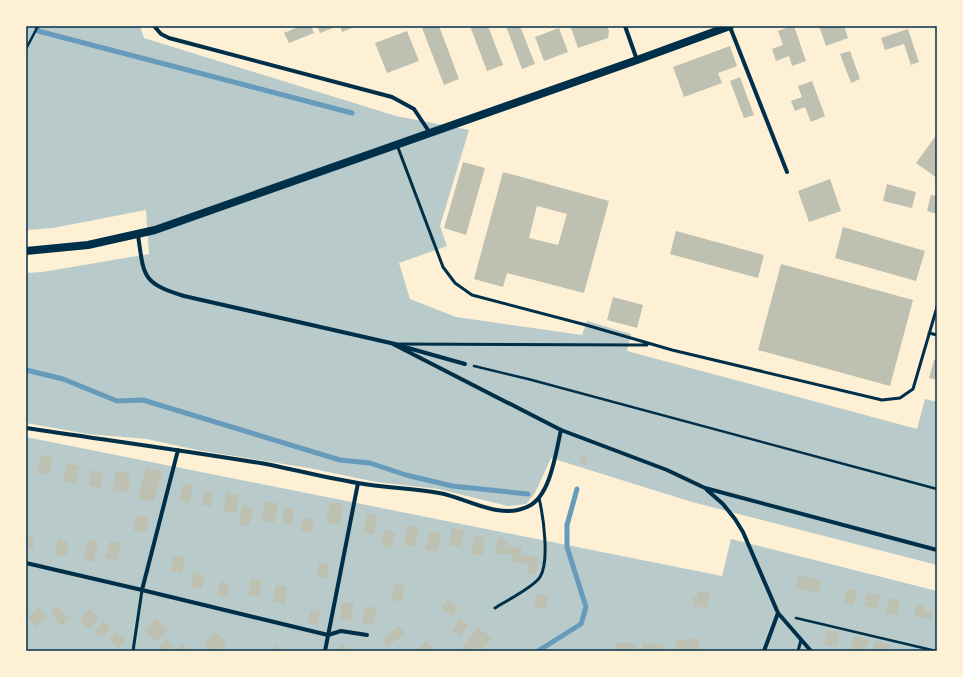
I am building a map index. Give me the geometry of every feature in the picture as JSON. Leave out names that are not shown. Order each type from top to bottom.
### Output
[{"type":"main road","points":[[26,251],[88,245],[155,230],[730,26]]},
{"type":"street","points":[[154,26],[162,34],[169,38],[392,97],[414,109],[430,133]]},
{"type":"street","points":[[625,26],[637,60]]},
{"type":"street","points":[[730,26],[787,172]]},
{"type":"street","points":[[138,235],[144,271],[152,283],[165,290],[184,296],[393,344],[465,364]]},
{"type":"street","points":[[393,344],[561,430],[667,470],[705,488],[937,550]]},
{"type":"street","points":[[26,428],[178,450],[267,465],[358,483],[440,493],[504,512],[520,510],[530,506],[539,498],[550,476],[561,430]]},
{"type":"street","points":[[142,590],[178,450]]},
{"type":"street","points":[[325,651],[358,483]]},
{"type":"street","points":[[705,488],[723,504],[743,532],[778,613],[811,651]]},
{"type":"street","points":[[26,564],[142,590],[328,635],[341,631],[367,635]]},
{"type":"street","points":[[764,651],[778,613]]},
{"type":"lane","points":[[397,145],[443,267],[455,283],[472,295],[586,325],[652,345],[882,400],[900,398],[913,389],[937,307]]},
{"type":"lane","points":[[929,333],[937,336]]},
{"type":"lane","points":[[393,344],[652,345]]},
{"type":"lane","points":[[495,608],[530,586],[540,576],[545,555],[545,540],[544,517],[539,498]]},
{"type":"lane","points":[[133,651],[142,590]]},
{"type":"lane","points":[[798,651],[801,640]]},
{"type":"path","points":[[26,49],[38,26]]},
{"type":"path","points":[[465,364],[535,381],[937,489]]},
{"type":"path","points":[[778,613],[936,651]]},
{"type":"shaded area","points":[[26,26],[140,26],[144,38],[396,116],[469,130],[440,226],[447,246],[399,263],[410,299],[456,317],[582,335],[587,321],[631,334],[627,351],[917,429],[925,399],[937,402],[937,565],[692,502],[551,458],[535,493],[526,504],[508,506],[438,489],[376,482],[309,468],[197,450],[147,439],[88,434],[26,423],[26,273],[42,272],[149,254],[146,210],[53,228],[26,230]]},
{"type":"shaded area","points":[[26,437],[722,576],[731,539],[937,591],[937,651],[26,651]]},
{"type":"building","points":[[300,26],[311,26],[314,33],[289,43],[284,33]]},
{"type":"building","points":[[317,26],[338,26],[320,33]]},
{"type":"building","points":[[340,26],[351,26],[352,28],[342,32]]},
{"type":"building","points":[[427,26],[439,26],[459,79],[444,85],[422,28]]},
{"type":"building","points":[[470,26],[488,26],[503,65],[487,71]]},
{"type":"building","points":[[506,26],[520,26],[535,64],[522,69]]},
{"type":"building","points":[[577,26],[607,26],[609,31],[608,38],[578,48],[571,28]]},
{"type":"building","points":[[794,26],[806,61],[792,66],[789,56],[776,61],[772,49],[783,45],[778,31]]},
{"type":"building","points":[[819,26],[844,26],[848,38],[826,46]]},
{"type":"building","points":[[559,28],[568,52],[544,61],[535,37]]},
{"type":"building","points":[[908,29],[919,62],[911,65],[904,44],[885,50],[881,38]]},
{"type":"building","points":[[407,31],[419,61],[387,73],[375,43]]},
{"type":"building","points":[[730,46],[737,66],[718,73],[722,83],[684,97],[673,67]]},
{"type":"building","points":[[850,51],[860,79],[851,83],[840,54]]},
{"type":"building","points":[[740,77],[754,115],[744,118],[730,81]]},
{"type":"building","points":[[812,81],[825,116],[811,122],[805,107],[795,111],[791,101],[802,97],[798,86]]},
{"type":"building","points":[[937,134],[937,178],[916,163]]},
{"type":"building","points":[[463,162],[485,168],[466,235],[444,228]]},
{"type":"building","points":[[503,172],[609,201],[584,293],[507,273],[503,287],[474,279]],"holes":[[[537,206],[567,214],[558,245],[529,238]]]},
{"type":"building","points":[[830,179],[841,211],[809,222],[798,191]]},
{"type":"building","points":[[887,184],[916,192],[912,208],[883,201]]},
{"type":"building","points":[[931,195],[937,196],[937,214],[927,211]]},
{"type":"building","points":[[843,227],[925,251],[916,281],[835,258]]},
{"type":"building","points":[[676,231],[764,255],[758,278],[670,254]]},
{"type":"building","points":[[781,264],[913,300],[890,386],[758,350]]},
{"type":"building","points":[[613,297],[643,305],[637,328],[607,320]]},
{"type":"building","points":[[934,360],[937,361],[937,380],[929,378]]},
{"type":"building","points":[[41,455],[53,458],[49,475],[37,472]]},
{"type":"building","points":[[580,456],[588,458],[586,465],[579,463]]},
{"type":"building","points":[[67,463],[80,466],[76,484],[63,481]]},
{"type":"building","points":[[146,467],[162,472],[154,502],[138,498]]},
{"type":"building","points":[[91,470],[103,472],[100,488],[89,486]]},
{"type":"building","points":[[116,471],[130,472],[128,492],[113,491]]},
{"type":"building","points":[[183,484],[193,485],[190,502],[179,500]]},
{"type":"building","points":[[205,491],[213,492],[211,507],[202,505]]},
{"type":"building","points":[[226,492],[239,495],[236,513],[223,511]]},
{"type":"building","points":[[265,501],[278,503],[274,523],[261,520]]},
{"type":"building","points":[[330,502],[343,504],[339,525],[326,522]]},
{"type":"building","points":[[242,506],[253,508],[250,523],[247,526],[241,525],[239,520]]},
{"type":"building","points":[[285,507],[294,509],[292,525],[282,523]]},
{"type":"building","points":[[367,513],[377,515],[374,534],[363,533]]},
{"type":"building","points":[[136,515],[149,518],[146,532],[133,530]]},
{"type":"building","points":[[303,517],[314,520],[312,533],[301,531]]},
{"type":"building","points":[[407,525],[419,527],[415,547],[404,545]]},
{"type":"building","points":[[452,528],[464,530],[461,547],[449,545]]},
{"type":"building","points":[[384,530],[395,532],[392,548],[381,545]]},
{"type":"building","points":[[430,532],[441,534],[437,551],[425,549]]},
{"type":"building","points":[[26,535],[34,537],[33,549],[26,548]]},
{"type":"building","points":[[474,536],[485,538],[482,556],[472,554]]},
{"type":"building","points":[[498,538],[507,540],[506,546],[522,548],[521,555],[538,557],[536,574],[527,573],[528,564],[512,562],[513,554],[506,553],[505,555],[496,553]]},
{"type":"building","points":[[58,540],[69,542],[66,556],[55,554]]},
{"type":"building","points":[[88,540],[98,542],[94,562],[83,560]]},
{"type":"building","points":[[110,541],[120,543],[118,560],[106,558]]},
{"type":"building","points":[[174,555],[185,557],[182,573],[170,571]]},
{"type":"building","points":[[319,563],[329,564],[326,579],[317,577]]},
{"type":"building","points":[[193,572],[204,575],[202,589],[190,587]]},
{"type":"building","points":[[799,575],[822,581],[818,593],[795,588]]},
{"type":"building","points":[[251,578],[262,580],[259,597],[248,595]]},
{"type":"building","points":[[220,581],[229,584],[227,597],[217,595]]},
{"type":"building","points":[[394,584],[405,586],[402,602],[391,600]]},
{"type":"building","points":[[276,585],[287,587],[285,604],[273,601]]},
{"type":"building","points":[[848,588],[858,592],[853,605],[843,602]]},
{"type":"building","points":[[698,591],[710,593],[707,608],[693,606],[693,597],[697,597]]},
{"type":"building","points":[[867,593],[881,596],[877,609],[864,606]]},
{"type":"building","points":[[536,594],[548,596],[545,610],[534,607]]},
{"type":"building","points":[[889,598],[900,600],[897,616],[885,613]]},
{"type":"building","points":[[447,600],[459,608],[452,617],[441,608]]},
{"type":"building","points":[[342,602],[354,604],[351,621],[340,619]]},
{"type":"building","points":[[917,604],[924,606],[923,609],[933,612],[931,619],[914,616]]},
{"type":"building","points":[[58,606],[69,619],[61,626],[50,612]]},
{"type":"building","points":[[365,606],[376,608],[373,625],[362,623]]},
{"type":"building","points":[[39,607],[47,618],[36,627],[28,617]]},
{"type":"building","points":[[89,609],[99,617],[89,629],[79,621]]},
{"type":"building","points":[[310,610],[320,612],[318,625],[308,623]]},
{"type":"building","points":[[155,618],[168,629],[157,642],[144,631]]},
{"type":"building","points":[[460,619],[468,625],[460,636],[452,631]]},
{"type":"building","points":[[103,621],[111,627],[102,637],[94,632]]},
{"type":"building","points":[[399,626],[405,633],[387,647],[382,640]]},
{"type":"building","points":[[477,627],[492,638],[482,651],[474,646],[471,651],[460,651]]},
{"type":"building","points":[[828,630],[840,633],[836,647],[824,644]]},
{"type":"building","points":[[116,632],[126,640],[119,648],[109,640]]},
{"type":"building","points":[[215,632],[227,642],[219,651],[212,651],[204,644]]},
{"type":"building","points":[[854,636],[869,640],[867,647],[863,646],[861,651],[851,650]]},
{"type":"building","points":[[699,638],[699,650],[677,650],[676,640]]},
{"type":"building","points":[[166,639],[173,645],[167,651],[161,651],[158,649]]},
{"type":"building","points":[[426,641],[436,651],[420,651],[418,649]]},
{"type":"building","points":[[874,641],[890,645],[888,651],[872,651]]},
{"type":"building","points":[[616,643],[635,643],[635,651],[616,651]]},
{"type":"building","points":[[642,643],[663,644],[662,651],[642,651]]},
{"type":"building","points":[[181,644],[191,651],[176,650]]},
{"type":"building","points":[[343,644],[348,651],[334,651]]},
{"type":"building","points":[[276,645],[284,651],[271,651]]},
{"type":"waterway","points":[[36,26],[38,31],[352,113]]},
{"type":"waterway","points":[[26,370],[63,379],[117,401],[143,400],[340,460],[370,463],[406,475],[452,486],[528,494]]},
{"type":"waterway","points":[[538,651],[581,624],[586,607],[567,547],[567,525],[577,489]]}]
